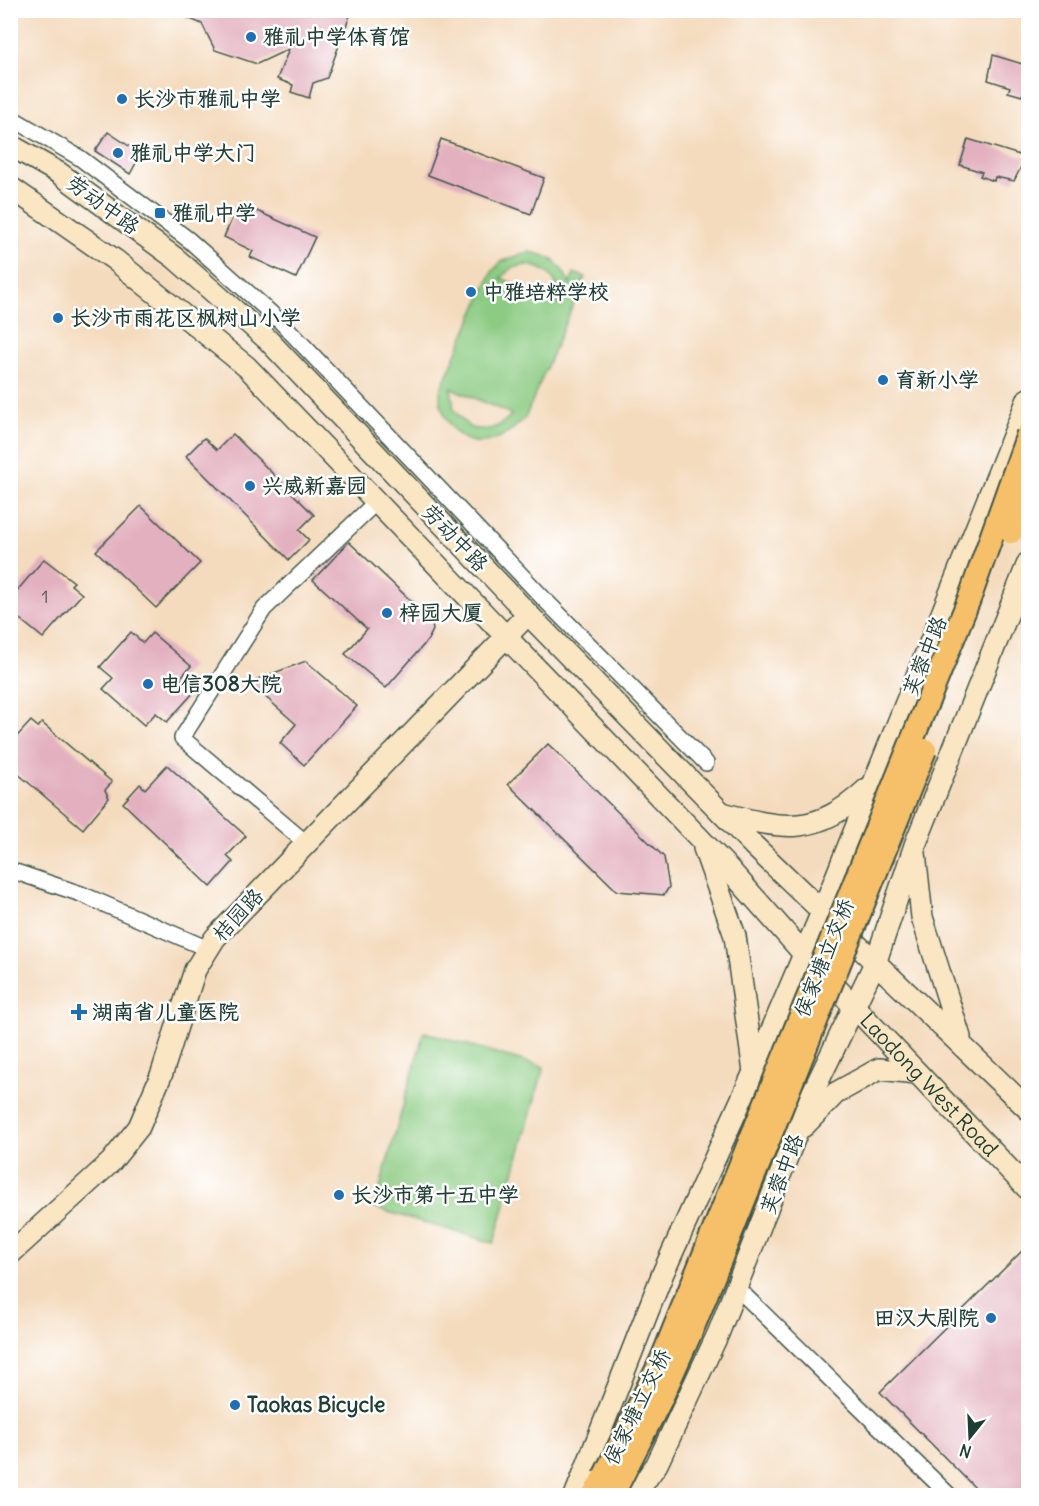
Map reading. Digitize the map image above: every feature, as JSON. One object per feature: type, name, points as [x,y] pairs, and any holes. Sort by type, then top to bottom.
[{"type":"main road","name":"劳动中路","points":[[10,145],[60,173],[175,258],[267,339],[528,614],[721,812],[822,912],[876,961]]},
{"type":"main road","name":"劳动中路","points":[[10,187],[115,260],[247,366],[701,841],[804,954],[856,1007]]},
{"type":"main road","name":"芙蓉中路","points":[[804,954],[1029,399]]},
{"type":"main road","name":"侯家塘立交桥","points":[[612,1490],[666,1350],[970,597],[1029,434]]},
{"type":"main road","name":"侯家塘立交桥","points":[[612,1490],[660,1401],[703,1303],[985,603],[1029,483]]},
{"type":"main road","name":"芙蓉中路","points":[[612,1490],[657,1464],[681,1418],[737,1288],[800,1131],[811,1096],[856,1007],[876,961],[915,845],[1029,563]]},
{"type":"main road","name":"桔园路","points":[[11,1252],[111,1162],[139,1127],[162,1072],[195,970],[215,938],[528,614]]},
{"type":"main road","points":[[721,812],[763,824],[796,827],[830,818],[872,784]]},
{"type":"main road","points":[[701,841],[735,936],[754,1072]]},
{"type":"main road","points":[[915,845],[922,917],[944,991],[963,1043]]},
{"type":"main road","points":[[575,1496],[663,1273],[754,1072],[804,954]]},
{"type":"main road","points":[[876,961],[1029,1109]]},
{"type":"main road","name":"Laodong West Road","points":[[856,1007],[916,1073],[1029,1189]]},
{"type":"main road","points":[[800,1131],[836,1093],[879,1069],[916,1073]]},
{"type":"main road","points":[[646,1496],[657,1464]]},
{"type":"street","points":[[10,117],[80,158],[189,240],[282,324],[536,590],[706,763]]},
{"type":"street","points":[[306,843],[182,738],[264,609],[376,502]]},
{"type":"street","points":[[10,870],[81,894],[208,950]]},
{"type":"street","points":[[737,1288],[950,1496]]},
{"type":"green space","points":[[527,252],[535,253],[548,257],[558,265],[570,284],[574,273],[585,277],[525,418],[502,436],[491,441],[475,442],[458,434],[446,419],[440,400],[440,391],[492,272],[501,262]],"holes":[[[533,266],[551,276],[557,288],[559,304],[501,278],[512,268]],[[451,388],[511,414],[511,415],[492,428],[469,427],[454,410]]]},
{"type":"green space","points":[[424,1032],[544,1067],[494,1243],[374,1208]]},
{"type":"building","points":[[170,10],[352,10],[327,78],[313,83],[309,98],[291,92],[293,85],[277,79],[289,49],[257,64],[215,50],[202,24]]},
{"type":"building","points":[[993,55],[1029,66],[1029,95],[1023,93],[1022,96],[1008,92],[1010,87],[988,80]]},
{"type":"building","name":"雅礼中学大门","points":[[108,132],[141,154],[130,174],[95,151]]},
{"type":"building","points":[[441,139],[544,178],[531,214],[428,175]]},
{"type":"building","points":[[968,139],[1026,157],[1014,181],[995,177],[994,181],[980,176],[982,172],[960,165]]},
{"type":"building","points":[[239,203],[315,237],[296,278],[250,257],[253,251],[224,237]]},
{"type":"building","name":"兴威新嘉园","points":[[233,434],[314,515],[299,530],[309,540],[289,560],[186,456],[204,438],[217,450]]},
{"type":"building","points":[[141,506],[200,563],[156,608],[96,551]]},
{"type":"building","name":"梓园大厦","points":[[349,542],[431,620],[433,630],[428,640],[386,688],[345,654],[367,629],[313,580]]},
{"type":"building","points":[[44,559],[74,582],[71,585],[82,594],[43,638],[10,611],[10,587],[16,592]]},
{"type":"building","name":"电信308大院","points":[[131,632],[143,643],[152,633],[191,666],[180,678],[195,691],[167,722],[156,713],[144,725],[103,689],[113,678],[100,667]]},
{"type":"building","points":[[306,661],[357,706],[304,765],[280,743],[296,724],[252,685],[258,679]]},
{"type":"building","points":[[31,721],[38,727],[42,723],[112,782],[105,790],[109,798],[83,829],[10,767],[10,744]]},
{"type":"building","points":[[548,744],[664,857],[669,887],[664,895],[617,891],[508,784]]},
{"type":"building","points":[[167,765],[246,836],[227,856],[233,862],[211,887],[123,803],[140,784],[145,789]]},
{"type":"building","name":"田汉大剧院","points":[[1029,1244],[1029,1496],[983,1496],[880,1392]]},
{"type":"place","name":"雅礼中学体育馆","points":[[251,37]]},
{"type":"place","name":"长沙市雅礼中学","points":[[122,99]]},
{"type":"place","name":"雅礼中学大门","points":[[118,153]]},
{"type":"place","name":"雅礼中学","points":[[160,213]]},
{"type":"place","name":"中雅培粹学校","points":[[471,292]]},
{"type":"place","name":"长沙市雨花区枫树山小学","points":[[58,318]]},
{"type":"place","name":"育新小学","points":[[883,380]]},
{"type":"place","name":"兴威新嘉园","points":[[250,486]]},
{"type":"place","name":"梓园大厦","points":[[387,613]]},
{"type":"place","name":"电信308大院","points":[[148,684]]},
{"type":"place","name":"湖南省儿童医院","points":[[79,1012]]},
{"type":"place","name":"长沙市第十五中学","points":[[339,1195]]},
{"type":"place","name":"田汉大剧院","points":[[991,1318]]},
{"type":"place","name":"Taokas Bicycle","points":[[235,1405]]}]
